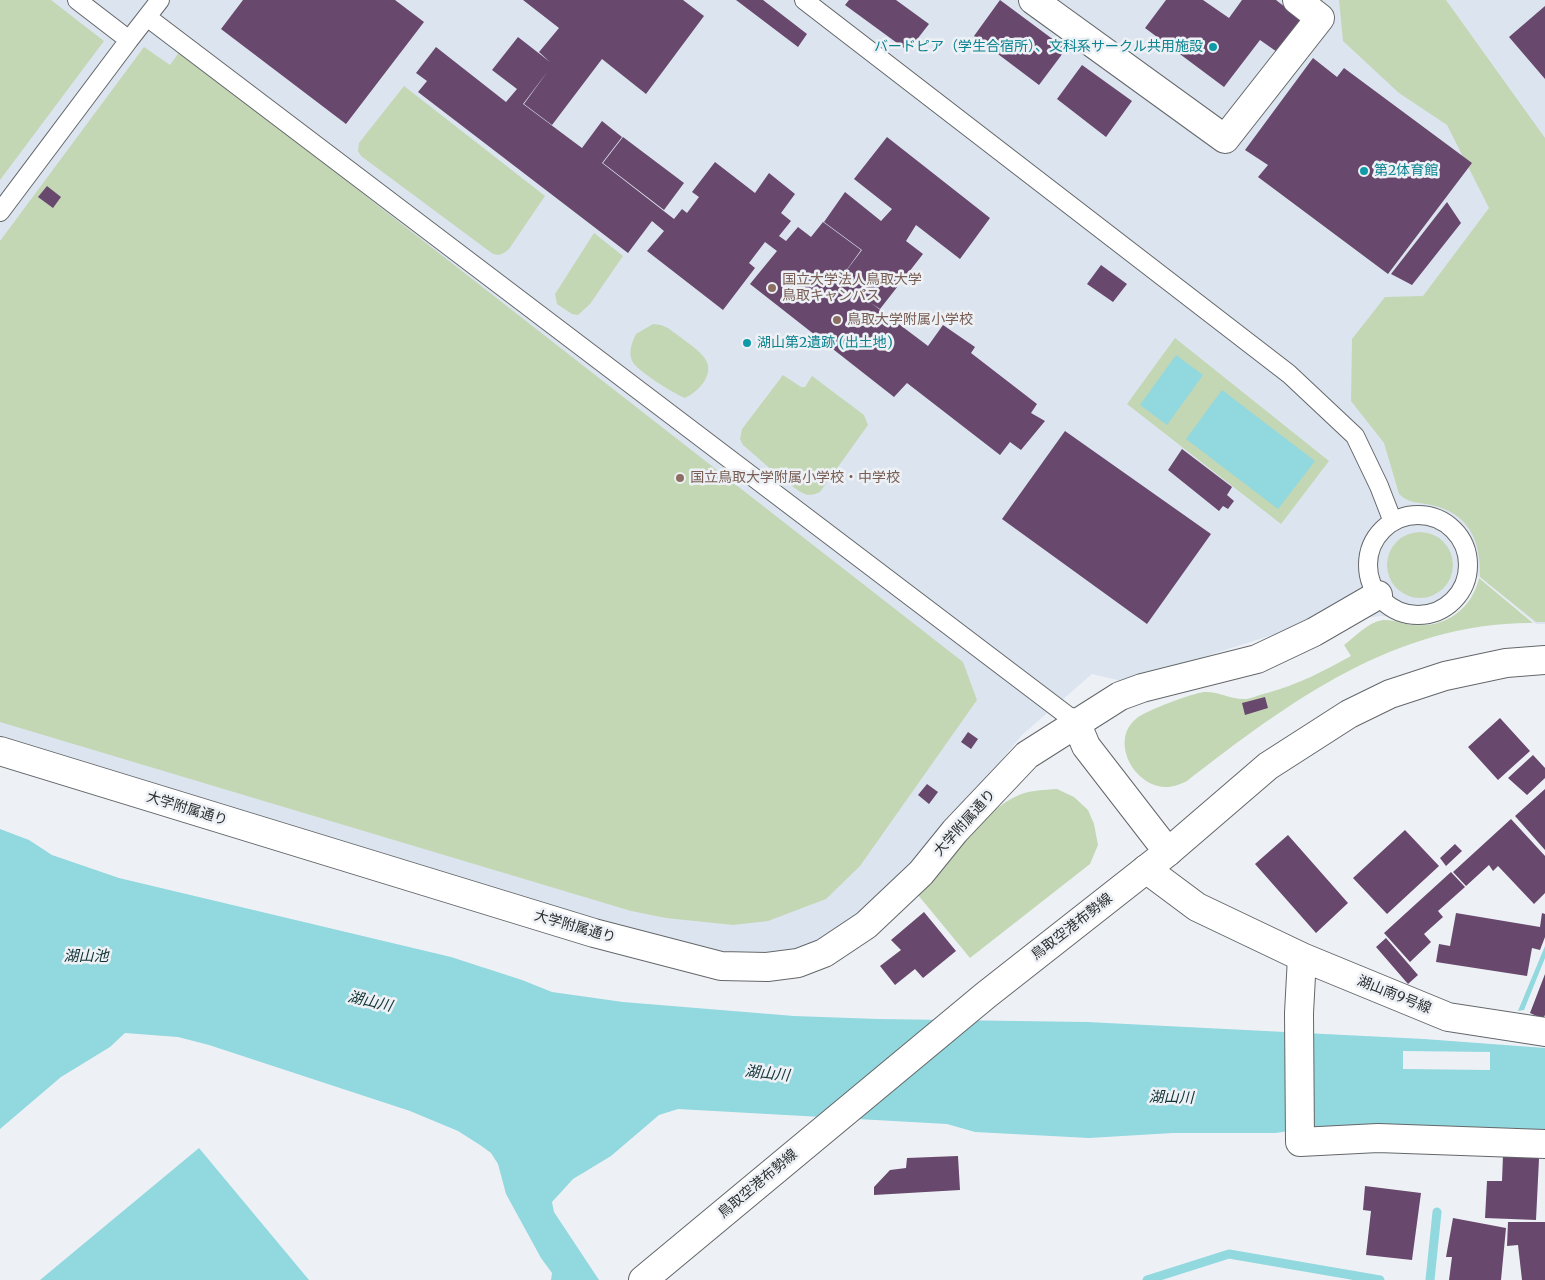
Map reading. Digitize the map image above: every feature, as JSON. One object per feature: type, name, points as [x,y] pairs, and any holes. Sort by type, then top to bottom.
[{"type":"street","points":[[1033,0],[1225,139],[1320,18],[1297,0]]},
{"type":"street","name":"大学附属通り","points":[[0,752],[594,934],[721,966],[745,969],[798,963],[824,953],[852,936],[891,904],[921,873],[955,831],[1027,755],[1076,722],[1120,696],[1142,688],[1256,660],[1314,632],[1378,595]]},
{"type":"street","name":"鳥取空港布勢線","points":[[651,1278],[807,1143],[986,995],[1168,852],[1268,766],[1349,714],[1390,694],[1445,676],[1506,663],[1545,660]]},
{"type":"street","points":[[1076,722],[1086,746],[1168,852]]},
{"type":"street","name":"湖山南9号線","points":[[1146,869],[1197,907],[1302,957],[1448,1017],[1545,1032]]},
{"type":"street","points":[[1302,957],[1298,1014],[1300,1142],[1378,1138],[1545,1144]]},
{"type":"lane","points":[[77,0],[129,40]]},
{"type":"lane","points":[[0,212],[160,0]]},
{"type":"lane","points":[[804,0],[1289,374],[1355,436],[1379,486],[1393,522]]},
{"type":"lane","points":[[147,17],[1076,722]]},
{"type":"lane","points":[[1422,515],[1438,519],[1452,528],[1462,540],[1468,555],[1468,571],[1464,586],[1455,600],[1442,610],[1427,615],[1411,616],[1396,610],[1378,595],[1372,586],[1368,569],[1370,552],[1377,536],[1393,522],[1405,517],[1422,515]]},
{"type":"shaded area","name":"国立大学法人鳥取大学 鳥取キャンパス","points":[[0,0],[1545,0],[1545,624],[1536,624],[1478,576],[1466,602],[1452,613],[1431,622],[1381,616],[1294,628],[1125,682],[1092,674],[1022,735],[888,897],[813,947],[738,960],[694,949],[0,737]]},
{"type":"green space","points":[[0,0],[51,0],[104,41],[0,180]]},
{"type":"green space","points":[[1339,0],[1446,0],[1545,138],[1545,622],[1536,622],[1480,577],[1480,564],[1475,541],[1470,530],[1463,522],[1444,509],[1410,501],[1399,494],[1384,443],[1351,401],[1352,339],[1385,297],[1423,296],[1489,208],[1447,125],[1399,93],[1343,41]]},
{"type":"green space","points":[[144,47],[170,65],[180,51],[963,662],[977,700],[860,866],[826,899],[768,921],[733,925],[666,918],[631,911],[0,722],[0,241]]},
{"type":"green space","points":[[404,86],[545,196],[509,249],[503,253],[493,254],[361,156],[358,151],[359,143]]},
{"type":"green space","points":[[594,233],[623,256],[590,304],[578,315],[572,314],[557,304],[555,294]]},
{"type":"green space","points":[[653,324],[668,328],[694,348],[706,361],[708,374],[705,380],[696,391],[685,398],[640,370],[632,361],[630,350],[636,334]]},
{"type":"green space","points":[[1175,338],[1329,461],[1281,524],[1127,404]]},
{"type":"green space","points":[[783,375],[801,387],[805,387],[812,376],[864,415],[868,425],[820,492],[815,494],[805,494],[792,486],[743,445],[740,439],[742,429]]},
{"type":"green space","points":[[1420,532],[1433,535],[1443,542],[1450,552],[1453,565],[1450,578],[1443,588],[1433,595],[1420,598],[1407,595],[1397,588],[1390,578],[1387,565],[1390,552],[1397,542],[1407,535]]},
{"type":"green space","points":[[1479,578],[1533,623],[1483,626],[1436,636],[1391,651],[1348,672],[1306,696],[1265,722],[1187,781],[1180,784],[1169,787],[1158,786],[1148,782],[1132,767],[1127,757],[1125,736],[1129,726],[1137,718],[1149,711],[1198,693],[1209,692],[1246,699],[1300,682],[1351,656],[1344,645],[1372,623],[1387,620],[1410,625],[1425,625],[1446,620],[1464,607],[1470,599]]},
{"type":"green space","points":[[1057,789],[1074,797],[1088,810],[1094,824],[1098,845],[1090,864],[970,958],[918,895],[978,825],[1005,802],[1024,793]]},
{"type":"water","points":[[1176,355],[1203,375],[1167,425],[1140,405]]},
{"type":"water","points":[[1222,390],[1315,461],[1278,509],[1186,439]]},
{"type":"water","points":[[0,829],[29,840],[52,855],[119,878],[451,957],[522,980],[552,992],[623,1002],[794,1016],[1087,1022],[1424,1039],[1545,1048],[1545,1132],[1319,1126],[1276,1133],[1173,1133],[1089,1138],[975,1132],[947,1124],[678,1109],[659,1115],[611,1156],[573,1179],[552,1202],[554,1212],[599,1280],[551,1280],[552,1273],[541,1258],[506,1194],[498,1164],[491,1153],[458,1131],[410,1111],[209,1045],[178,1037],[125,1033],[110,1047],[61,1077],[0,1129]],"holes":[[[1403,1051],[1490,1052],[1490,1070],[1403,1069]]]},
{"type":"water","points":[[1545,946],[1545,958],[1524,1010],[1518,1011]]},
{"type":"water","points":[[199,1148],[309,1280],[40,1280]]},
{"type":"building","points":[[243,0],[395,0],[424,22],[346,124],[221,29]]},
{"type":"building","points":[[523,0],[683,0],[704,16],[646,94],[602,59],[552,125],[524,104],[548,71],[523,104],[582,148],[602,121],[622,137],[602,163],[674,219],[682,209],[687,213],[699,197],[692,192],[715,162],[755,193],[769,173],[795,194],[781,213],[791,221],[779,236],[786,241],[798,227],[811,237],[823,222],[861,250],[840,279],[862,250],[824,222],[845,192],[881,221],[892,209],[854,179],[887,137],[990,218],[960,259],[916,225],[906,241],[923,254],[880,309],[871,303],[928,346],[943,325],[975,347],[971,353],[1037,404],[1031,413],[1045,421],[1021,450],[1010,442],[1000,455],[907,383],[894,397],[750,284],[777,251],[765,242],[749,263],[755,268],[723,310],[647,251],[664,231],[652,221],[628,253],[418,92],[427,81],[416,73],[436,47],[506,102],[517,89],[492,70],[518,37],[550,62],[539,52],[559,28]]},
{"type":"building","points":[[736,0],[763,0],[807,34],[798,47]]},
{"type":"building","points":[[849,0],[896,0],[929,24],[908,51],[845,5]]},
{"type":"building","points":[[1000,0],[1066,49],[1039,85],[974,36]]},
{"type":"building","name":"バードピア（学生合宿所）、文科系サークル共用施設","points":[[1166,0],[1203,0],[1229,18],[1242,0],[1276,0],[1304,22],[1280,54],[1260,40],[1224,87],[1145,28]]},
{"type":"building","points":[[1545,6],[1545,79],[1509,37]]},
{"type":"building","name":"第2体育館","points":[[1313,58],[1337,77],[1344,68],[1472,163],[1388,274],[1258,177],[1268,165],[1245,150]]},
{"type":"building","points":[[1082,65],[1132,101],[1106,137],[1057,99]]},
{"type":"building","points":[[623,137],[684,183],[664,210],[603,163]]},
{"type":"building","points":[[47,186],[61,197],[53,208],[38,197]]},
{"type":"building","points":[[1447,202],[1461,223],[1412,285],[1391,274]]},
{"type":"building","points":[[1101,265],[1127,284],[1113,302],[1087,284]]},
{"type":"building","points":[[1065,431],[1211,534],[1147,624],[1002,519]]},
{"type":"building","points":[[1182,449],[1232,487],[1227,495],[1234,501],[1228,509],[1223,506],[1219,511],[1168,470]]},
{"type":"building","points":[[1265,697],[1268,708],[1245,715],[1242,703]]},
{"type":"building","points":[[1500,718],[1530,751],[1498,780],[1468,747]]},
{"type":"building","points":[[968,732],[978,739],[971,749],[961,742]]},
{"type":"building","points":[[1533,755],[1545,768],[1545,778],[1527,795],[1508,778]]},
{"type":"building","points":[[927,784],[938,792],[929,804],[918,795]]},
{"type":"building","points":[[1545,789],[1545,850],[1515,816]]},
{"type":"building","points":[[1511,819],[1545,856],[1545,893],[1534,904],[1498,866],[1493,871],[1489,865],[1466,886],[1453,872]]},
{"type":"building","points":[[1405,830],[1439,866],[1387,914],[1353,878]]},
{"type":"building","points":[[1288,835],[1348,903],[1316,933],[1255,864]]},
{"type":"building","points":[[1455,844],[1462,851],[1446,866],[1440,858]]},
{"type":"building","points":[[1451,872],[1465,887],[1438,911],[1443,917],[1424,934],[1431,942],[1410,962],[1384,933]]},
{"type":"building","points":[[924,912],[956,951],[923,978],[915,969],[895,985],[880,966],[901,950],[891,940]]},
{"type":"building","points":[[1456,913],[1540,927],[1542,913],[1545,914],[1545,937],[1540,950],[1532,948],[1527,976],[1436,962],[1439,944],[1450,946]]},
{"type":"building","points":[[1386,938],[1418,975],[1408,984],[1376,947]]},
{"type":"building","points":[[1545,974],[1545,1015],[1543,1019],[1530,1013]]},
{"type":"building","points":[[1503,1155],[1536,1156],[1539,1159],[1536,1220],[1485,1218],[1487,1181],[1502,1181]]},
{"type":"building","points":[[958,1156],[960,1190],[874,1195],[874,1187],[890,1170],[906,1168],[907,1158]]},
{"type":"building","points":[[1365,1186],[1421,1193],[1412,1260],[1366,1255],[1371,1211],[1363,1210]]},
{"type":"building","points":[[1453,1218],[1506,1228],[1501,1280],[1449,1280],[1452,1257],[1446,1257]]},
{"type":"building","points":[[1508,1222],[1545,1222],[1545,1280],[1522,1280],[1518,1245],[1507,1246]]},
{"type":"waterway","points":[[1430,1280],[1437,1212]]},
{"type":"waterway","points":[[1147,1280],[1229,1254],[1380,1280]]},
{"type":"place","name":"バードピア（学生合宿所）、文科系サークル共用施設","points":[[1213,47]]},
{"type":"place","name":"第2体育館","points":[[1364,171]]},
{"type":"place","name":"国立大学法人鳥取大学 鳥取キャンパス","points":[[772,288]]},
{"type":"place","name":"鳥取大学附属小学校","points":[[837,320]]},
{"type":"place","name":"湖山第2遺跡 (出土地)","points":[[747,343]]},
{"type":"place","name":"国立鳥取大学附属小学校・中学校","points":[[680,478]]},
{"type":"water label","name":"湖山池","points":[[86,957]]},
{"type":"water label","name":"湖山川","points":[[370,1002]]},
{"type":"water label","name":"湖山川","points":[[767,1074]]},
{"type":"water label","name":"湖山川","points":[[1171,1098]]}]
